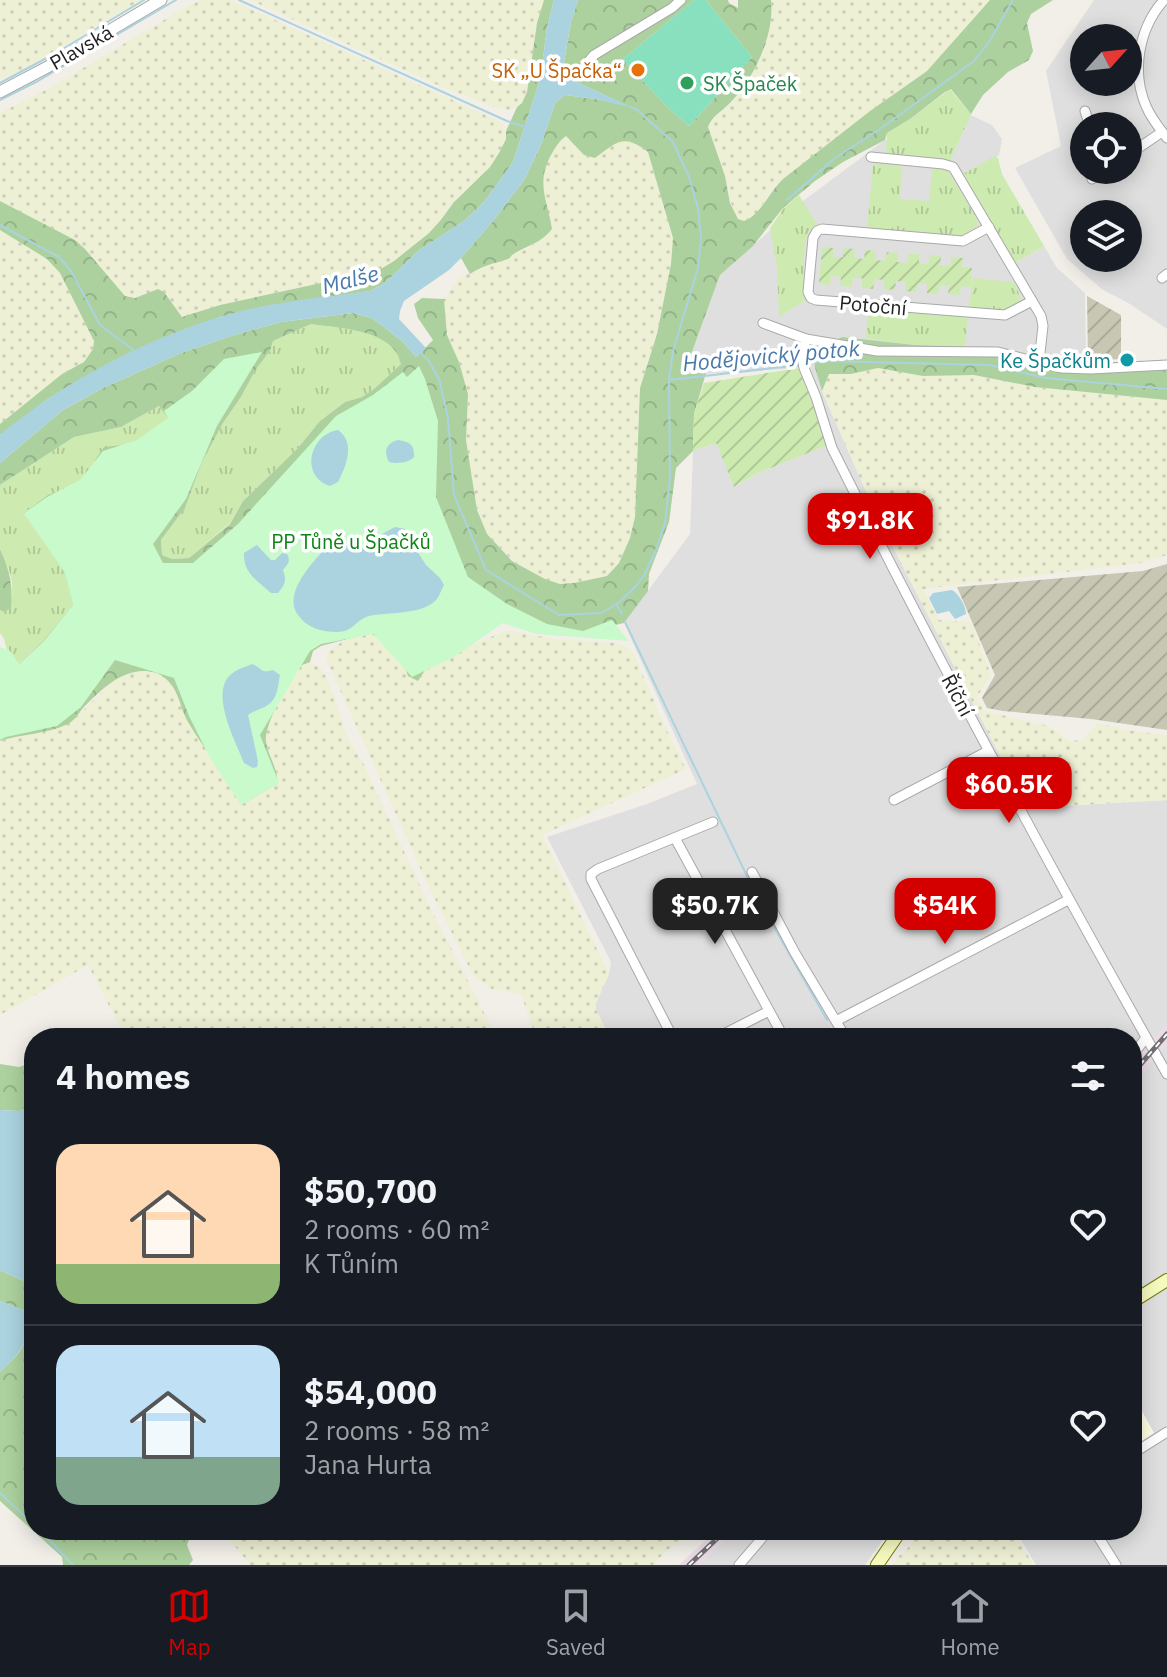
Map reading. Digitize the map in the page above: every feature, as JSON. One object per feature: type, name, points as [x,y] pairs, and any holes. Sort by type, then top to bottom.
[{"type":"main road","points":[[1142,1296],[1167,1280]]},
{"type":"main road","points":[[877,1565],[894,1540]]},
{"type":"street","name":"Plavská","points":[[0,92],[161,0]]},
{"type":"street","points":[[579,73],[594,55],[681,0]]},
{"type":"street","points":[[1142,147],[1165,135],[1152,118],[1142,95],[1139,50],[1152,13],[1164,0]]},
{"type":"street","points":[[871,157],[953,167],[1043,321],[1039,362]]},
{"type":"street","name":"Potoční","points":[[989,227],[963,241],[822,229],[813,238],[808,292],[816,300],[1005,315],[1032,301]]},
{"type":"street","points":[[763,323],[806,339],[877,351],[998,352],[1061,368],[1167,365]]},
{"type":"street","name":"Říční","points":[[806,339],[803,362],[832,448],[988,751],[1139,1028]]},
{"type":"street","points":[[894,800],[988,751]]},
{"type":"street","points":[[668,1028],[591,874],[713,822]]},
{"type":"street","points":[[675,838],[778,1028]]},
{"type":"street","points":[[752,872],[840,1028]]},
{"type":"street","points":[[836,1021],[1068,900]]},
{"type":"street","points":[[736,1028],[769,1011]]},
{"type":"street","name":"Říční","points":[[1142,1033],[1167,1074]]},
{"type":"street","points":[[1142,1043],[1145,1039]]},
{"type":"street","points":[[1142,1448],[1167,1432]]},
{"type":"street","points":[[739,1565],[760,1540]]},
{"type":"street","points":[[1100,1540],[1116,1565]]},
{"type":"shaded area","points":[[0,0],[141,0],[30,66],[0,79]]},
{"type":"shaded area","points":[[201,0],[231,0],[497,120],[504,125],[507,135],[500,153],[490,167],[459,196],[435,227],[394,261],[371,275],[220,305],[185,317],[164,293],[129,298],[75,240],[0,201],[0,113],[48,89]]},
{"type":"shaded area","points":[[250,0],[544,0],[537,23],[527,92],[522,103],[507,110],[442,87]]},
{"type":"shaded area","points":[[771,0],[990,0],[927,71],[783,179],[755,216],[744,221],[738,219],[733,211],[708,127],[731,103],[760,60],[772,12]]},
{"type":"shaded area","points":[[1094,0],[1167,0],[1167,329],[1103,290],[1082,272],[1142,272],[1142,200],[1070,200],[1070,262],[1067,259],[1015,168],[1061,146],[1046,71],[1070,36],[1070,96],[1142,96],[1142,24],[1078,24]]},
{"type":"shaded area","points":[[968,114],[992,125],[1002,139],[999,155],[967,176],[1015,263],[1044,246],[1057,268],[1085,293],[1086,360],[1047,360],[965,347],[935,346],[815,368],[875,512],[1027,808],[1167,800],[1167,1024],[1142,1053],[1142,1028],[605,1028],[596,1003],[611,962],[547,837],[697,784],[624,623],[690,534],[693,451],[716,443],[735,487],[758,473],[827,445],[799,368],[684,375],[720,275],[803,201],[885,140],[950,154]]},
{"type":"shaded area","points":[[567,136],[626,141],[638,144],[648,152],[673,238],[657,334],[640,388],[635,517],[630,538],[619,563],[607,576],[560,584],[513,561],[487,534],[477,510],[466,440],[468,394],[447,335],[444,299],[458,278],[525,250],[552,229],[544,198],[543,170],[558,142]]},
{"type":"shaded area","points":[[0,230],[47,259],[60,273],[94,341],[93,349],[84,362],[62,374],[0,424]]},
{"type":"shaded area","points":[[1087,296],[1121,315],[1121,359],[1088,361]]},
{"type":"shaded area","points":[[878,368],[923,376],[974,375],[1035,387],[1167,400],[1167,555],[1141,563],[923,589],[939,620],[971,622],[991,675],[977,697],[984,711],[1049,726],[1070,741],[1084,740],[1097,723],[1167,735],[1167,800],[1027,808],[875,512],[822,391],[829,373],[851,374]]},
{"type":"shaded area","points":[[1167,564],[1167,730],[987,708],[982,698],[995,675],[957,587],[1143,571]]},
{"type":"shaded area","points":[[508,630],[553,639],[618,643],[630,649],[635,657],[686,769],[542,835],[609,974],[596,1003],[605,1028],[533,1028],[521,994],[492,989],[474,977],[426,881],[327,661],[327,652],[346,639],[370,633],[431,661]]},
{"type":"shaded area","points":[[310,662],[325,675],[345,732],[492,1028],[120,1028],[88,965],[0,1015],[0,741],[62,726],[76,717],[119,676],[135,671],[152,671],[163,675],[173,687],[188,721],[246,802],[271,788],[271,758],[265,741],[267,726],[298,668]]},
{"type":"shaded area","points":[[1167,1024],[1167,1044],[1142,1073],[1142,1053]]},
{"type":"shaded area","points":[[1167,1044],[1167,1565],[1036,1565],[1021,1540],[1142,1540],[1142,1073]]},
{"type":"shaded area","points":[[1142,1411],[1154,1433],[1142,1441]]},
{"type":"shaded area","points":[[230,1540],[681,1540],[653,1565],[250,1565]]},
{"type":"shaded area","points":[[706,1540],[724,1540],[698,1565],[679,1565]]},
{"type":"shaded area","points":[[724,1540],[883,1540],[865,1565],[698,1565]]},
{"type":"shaded area","points":[[913,1540],[1019,1540],[1033,1565],[893,1565]]},
{"type":"green space","points":[[544,0],[554,0],[540,80],[513,162],[484,202],[464,221],[418,251],[385,283],[370,291],[220,317],[144,346],[49,398],[0,435],[0,424],[62,374],[84,362],[93,349],[94,341],[60,273],[47,259],[0,230],[0,201],[75,240],[125,296],[135,298],[158,289],[164,292],[182,317],[220,305],[371,275],[429,233],[454,202],[490,167],[499,153],[517,107],[527,92],[537,23]]},
{"type":"green space","points":[[578,0],[694,0],[623,59],[689,126],[752,57],[706,0],[728,0],[738,8],[738,0],[771,0],[770,28],[761,56],[747,82],[708,127],[725,176],[730,203],[738,219],[744,221],[760,209],[783,179],[927,71],[990,0],[1053,0],[1031,14],[1027,23],[1033,51],[1029,60],[1008,72],[983,95],[971,114],[951,89],[945,92],[887,133],[885,140],[815,181],[783,208],[753,246],[720,275],[684,374],[706,373],[694,414],[693,451],[676,468],[669,522],[649,574],[648,591],[624,623],[581,633],[510,618],[431,661],[418,681],[408,676],[394,651],[370,633],[321,646],[313,651],[310,662],[295,673],[268,726],[266,742],[277,784],[246,802],[195,733],[170,683],[153,672],[135,672],[118,678],[63,726],[0,741],[0,667],[13,669],[44,640],[73,605],[65,573],[24,513],[48,495],[106,476],[95,460],[104,447],[123,445],[127,462],[168,418],[159,406],[121,427],[74,437],[0,485],[0,463],[63,410],[103,388],[181,353],[231,336],[281,322],[353,313],[372,318],[402,341],[416,357],[433,340],[418,318],[414,304],[422,298],[444,299],[447,335],[468,394],[466,440],[477,510],[487,534],[512,561],[560,584],[607,576],[619,563],[635,517],[640,388],[657,334],[673,238],[648,152],[626,141],[595,158],[584,155],[566,136],[550,157],[544,176],[544,193],[552,229],[548,234],[509,258],[470,274],[461,258],[524,180],[541,145],[555,103],[565,95],[628,106],[570,79],[564,62]],"holes":[[[311,324],[357,331],[379,338],[396,352],[401,364],[374,389],[345,402],[320,421],[297,449],[243,501],[230,524],[189,558],[172,559],[162,555],[161,540],[185,508],[202,462],[256,369],[270,351],[273,341]]]},
{"type":"green space","name":"SK Špaček","points":[[694,0],[706,0],[752,57],[689,126],[623,59]]},
{"type":"green space","points":[[950,89],[971,114],[950,161],[887,153],[887,133]]},
{"type":"green space","points":[[995,156],[1002,174],[1044,246],[1015,263],[963,174]]},
{"type":"green space","points":[[873,163],[902,166],[900,199],[929,201],[932,168],[948,171],[977,219],[977,227],[961,236],[867,229]]},
{"type":"green space","points":[[799,195],[818,226],[809,232],[806,239],[806,300],[779,317],[777,267],[770,228],[783,209]]},
{"type":"green space","points":[[822,247],[833,248],[833,257],[843,257],[843,248],[855,249],[854,258],[864,259],[865,250],[876,251],[876,260],[885,261],[887,252],[898,253],[897,262],[907,263],[908,254],[919,254],[919,263],[928,264],[930,255],[941,256],[940,265],[950,266],[951,257],[963,258],[962,267],[972,268],[971,287],[961,286],[960,295],[948,294],[949,285],[939,285],[938,294],[927,293],[927,284],[918,283],[916,292],[905,291],[906,282],[896,281],[895,290],[884,289],[884,280],[875,279],[873,289],[862,288],[862,278],[853,278],[852,287],[840,286],[841,277],[831,276],[830,285],[819,284]]},
{"type":"green space","points":[[973,278],[1014,282],[1021,299],[1004,309],[969,308]]},
{"type":"green space","points":[[868,309],[968,317],[965,347],[914,345],[866,338]]},
{"type":"green space","points":[[311,324],[380,338],[397,352],[401,364],[374,389],[345,402],[320,421],[297,449],[243,501],[230,523],[189,558],[172,559],[162,555],[161,540],[185,508],[202,462],[256,369],[270,351],[273,341]]},
{"type":"green space","points":[[842,337],[965,347],[1065,362],[1167,366],[1167,400],[1035,387],[974,375],[923,376],[878,368],[851,374],[829,374],[822,391],[814,353]]},
{"type":"green space","name":"PP Tůně u Špačků","points":[[262,352],[217,426],[186,499],[153,544],[163,563],[193,563],[238,524],[336,416],[373,395],[403,372],[407,377],[419,366],[438,421],[436,497],[468,577],[507,604],[547,624],[583,631],[612,620],[629,641],[536,634],[503,623],[454,657],[412,677],[373,634],[321,644],[310,651],[260,735],[279,783],[241,805],[210,758],[174,678],[115,660],[81,707],[57,726],[0,740],[0,647],[9,650],[19,664],[44,641],[73,605],[65,573],[24,513],[80,480],[103,451],[137,440],[168,418],[164,411],[192,391],[224,359]]},
{"type":"green space","points":[[799,368],[815,403],[828,445],[758,473],[734,487],[716,443],[693,451],[694,414],[704,383]]},
{"type":"green space","points":[[159,406],[168,418],[101,472],[24,514],[65,573],[73,605],[44,640],[12,669],[0,633],[0,610],[4,612],[12,597],[12,582],[0,549],[0,485],[74,437],[121,427]]},
{"type":"green space","points":[[0,549],[12,592],[11,608],[4,612],[0,610]]},
{"type":"green space","points":[[0,1064],[24,1065],[24,1109],[0,1110]]},
{"type":"green space","points":[[0,1270],[24,1281],[24,1310],[0,1301]]},
{"type":"green space","points":[[24,1342],[24,1523],[0,1501],[0,1372]]},
{"type":"green space","points":[[43,1540],[189,1540],[187,1545],[193,1560],[189,1565],[63,1565],[62,1557]]},
{"type":"water","points":[[554,0],[578,0],[564,62],[570,79],[633,108],[565,95],[555,103],[541,145],[524,180],[493,221],[449,270],[404,301],[399,319],[426,348],[416,357],[402,341],[372,318],[353,313],[281,322],[181,353],[103,388],[63,410],[0,463],[0,435],[5,430],[49,398],[110,362],[175,332],[237,312],[370,291],[385,283],[418,251],[464,221],[484,202],[513,162],[540,80]]},
{"type":"water","points":[[338,430],[347,441],[348,455],[338,482],[330,486],[314,474],[312,456],[321,439]]},
{"type":"water","points":[[398,440],[410,444],[414,457],[409,461],[389,462],[387,448]]},
{"type":"water","points":[[395,527],[406,529],[426,565],[444,585],[436,600],[413,611],[369,616],[343,631],[320,630],[298,615],[294,595],[298,585],[336,538],[344,537],[350,546],[368,547],[379,542],[382,534]]},
{"type":"water","points":[[257,545],[271,560],[282,553],[288,556],[283,570],[285,582],[278,593],[271,593],[246,566],[244,553]]},
{"type":"water","points":[[952,590],[960,597],[966,611],[966,614],[955,619],[949,611],[937,614],[929,598],[933,593]]},
{"type":"water","points":[[252,664],[263,671],[273,670],[280,675],[273,700],[266,707],[248,715],[258,761],[257,767],[253,768],[244,763],[223,702],[226,680],[236,671]]},
{"type":"water","points":[[24,1109],[24,1281],[0,1270],[0,1110]]},
{"type":"water","points":[[0,1301],[24,1310],[24,1343],[0,1372]]},
{"type":"waterway","points":[[0,83],[144,0]]},
{"type":"waterway","points":[[0,100],[176,0]]},
{"type":"waterway","points":[[239,0],[526,127]]},
{"type":"waterway","points":[[787,200],[835,158],[974,61],[989,42],[1013,0]]},
{"type":"waterway","name":"Hodějovický potok","points":[[631,107],[673,142],[689,177],[698,208],[701,238],[698,268],[673,351],[669,380],[800,365]]},
{"type":"waterway","points":[[0,225],[59,257],[71,271],[100,325],[135,351]]},
{"type":"waterway","points":[[419,351],[439,379],[448,418],[454,495],[486,570],[559,615],[601,613],[617,604],[645,574],[665,523],[670,479],[669,381]]},
{"type":"waterway","name":"Hodějovický potok","points":[[806,364],[827,361],[989,365],[1046,378],[1167,389]]},
{"type":"waterway","points":[[617,605],[622,614]]},
{"type":"waterway","points":[[625,622],[758,899],[827,1020]]},
{"type":"waterway","points":[[0,1493],[24,1516]]},
{"type":"waterway","points":[[49,1540],[73,1565]]},
{"type":"railway","points":[[1142,1063],[1167,1034]]},
{"type":"railway","points":[[689,1565],[715,1540]]},
{"type":"place","name":"SK „U Špačka“","points":[[638,70]]},
{"type":"place","name":"SK Špaček","points":[[687,83]]},
{"type":"place","name":"Ke Špačkům","points":[[1127,360]]},
{"type":"water label","name":"Malše","points":[[350,279]]}]
